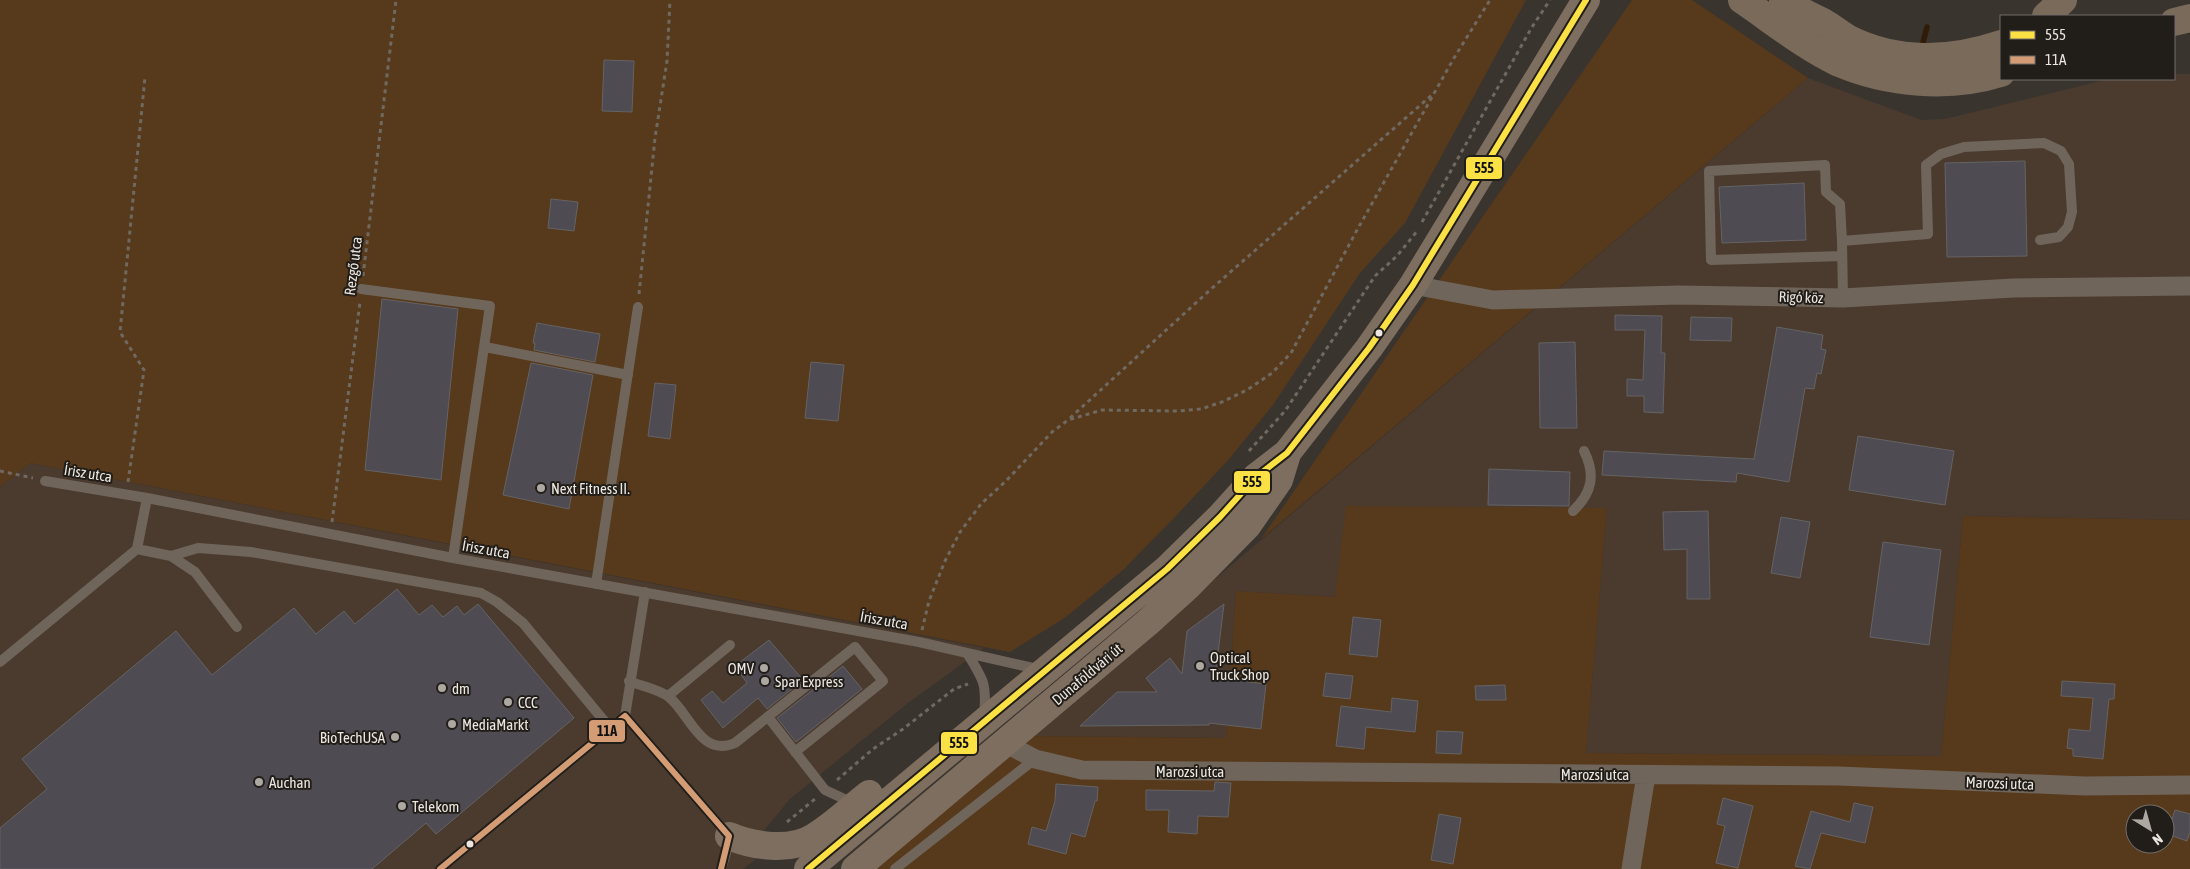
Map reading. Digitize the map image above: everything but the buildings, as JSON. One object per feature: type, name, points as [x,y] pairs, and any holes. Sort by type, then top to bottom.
[{"type":"highway","points":[[1742,0],[1838,62],[1870,74],[1909,81],[1949,82],[1987,78],[2000,73]]},
{"type":"highway","points":[[1783,0],[1848,38],[1874,50],[1905,56],[1942,57],[1974,53],[2000,44]]},
{"type":"highway","points":[[1802,0],[1824,23]]},
{"type":"highway","points":[[2047,15],[2063,0]]},
{"type":"highway","points":[[2175,22],[2190,18]]},
{"type":"main road","name":"Dunaföldvári út","points":[[808,869],[1168,569],[1220,517],[1256,477],[1287,453],[1352,372],[1413,284],[1586,0]]},
{"type":"main road","name":"Dunaföldvári út","points":[[855,869],[1147,623],[1213,561],[1247,526],[1279,480],[1287,453]]},
{"type":"main road","points":[[729,836],[749,844],[776,845],[799,842],[814,836],[928,748],[978,726]]},
{"type":"main road","points":[[913,780],[934,779],[987,745],[1005,743]]},
{"type":"street","name":"Rigó köz","points":[[1413,284],[1493,300],[1679,295],[1843,298],[2013,288],[2190,286]]},
{"type":"street","name":"Marozsi utca","points":[[1005,743],[1035,759],[1082,770],[1839,776],[2085,786],[2190,785]]},
{"type":"street","points":[[1630,869],[1646,774]]},
{"type":"lane","points":[[1842,241],[1928,234],[1926,165],[1941,154],[1964,147],[2044,143],[2061,152],[2069,164],[2072,212],[2068,227],[2059,238],[2040,240]]},
{"type":"lane","points":[[1842,256],[1711,260],[1709,171],[1825,165],[1826,192],[1840,204],[1842,241],[1843,298]]},
{"type":"lane","points":[[361,290],[490,306],[453,558]]},
{"type":"lane","points":[[596,584],[638,307]]},
{"type":"lane","points":[[484,347],[628,375]]},
{"type":"lane","points":[[1573,511],[1584,501],[1592,478],[1590,464],[1584,451]]},
{"type":"lane","name":"Írisz utca","points":[[46,481],[126,494],[453,558],[919,642],[1045,670]]},
{"type":"lane","points":[[0,662],[137,548],[147,498]]},
{"type":"lane","points":[[137,548],[171,556],[195,572],[237,627]]},
{"type":"lane","points":[[171,556],[198,548],[251,552],[473,590],[497,602],[523,623],[610,728]]},
{"type":"lane","points":[[440,869],[624,716],[645,592]]},
{"type":"lane","points":[[668,696],[730,645]]},
{"type":"lane","points":[[629,681],[668,696],[706,742],[715,746],[725,747],[735,743],[855,647],[882,681],[795,752]]},
{"type":"lane","points":[[967,653],[984,678],[986,695],[978,726]]},
{"type":"lane","points":[[624,716],[729,836],[721,869]]},
{"type":"lane","points":[[768,717],[825,790],[856,804]]},
{"type":"lane","points":[[895,869],[1035,759]]},
{"type":"path","name":"Rezgő utca","points":[[330,535],[396,0]]},
{"type":"path","points":[[638,307],[655,138],[668,61],[670,0]]},
{"type":"path","points":[[1068,420],[1102,410],[1178,412],[1201,409],[1238,394],[1272,373],[1291,353],[1357,230],[1435,92],[1490,0]]},
{"type":"path","points":[[1246,454],[1284,411],[1375,276],[1397,256],[1417,230],[1532,27],[1550,0]]},
{"type":"path","points":[[126,494],[144,370],[120,332],[145,77]]},
{"type":"path","points":[[919,642],[929,601],[945,561],[960,532],[981,504],[1006,481],[1052,432],[1068,420],[1210,290],[1435,92]]},
{"type":"path","name":"Írisz utca","points":[[0,471],[46,481]]},
{"type":"path","points":[[776,845],[786,824],[873,749],[904,729],[954,689],[984,678]]},
{"type":"shaded area","points":[[0,0],[1526,0],[1405,223],[1360,273],[1273,405],[1229,459],[1123,570],[1066,617],[1010,652],[30,463],[0,487]]},
{"type":"shaded area","points":[[1632,0],[1692,0],[1808,78],[1261,539]]},
{"type":"shaded area","points":[[2175,74],[2190,74],[2190,520],[1963,516],[1941,756],[1586,753],[1607,508],[1335,597],[1236,591],[1226,738],[1029,736],[1808,78],[1921,120],[1945,119],[2105,80],[2175,80]]},
{"type":"shaded area","points":[[30,463],[984,648],[908,703],[790,799],[762,833],[757,858],[743,869],[0,869],[0,487]]},
{"type":"shaded area","points":[[1346,506],[1607,508],[1586,753],[1941,756],[1963,516],[2190,520],[2190,869],[869,869],[1029,736],[1226,738],[1236,591],[1335,597]]},
{"type":"waterway","points":[[1921,50],[1927,27]]},
{"type":"transit line","name":"555","points":[[808,869],[1167,569],[1220,517],[1256,477],[1287,453],[1369,348],[1413,285],[1586,0]]},
{"type":"transit line","name":"11A","points":[[440,869],[625,716],[729,836],[721,869]]},
{"type":"place","name":"Next Fitness II.","points":[[541,488]]},
{"type":"place","name":"Optical Truck Shop","points":[[1200,666]]},
{"type":"place","name":"OMV","points":[[764,668]]},
{"type":"place","name":"Spar Express","points":[[765,681]]},
{"type":"place","name":"dm","points":[[442,688]]},
{"type":"place","name":"CCC","points":[[508,702]]},
{"type":"place","name":"MediaMarkt","points":[[452,724]]},
{"type":"place","name":"BioTechUSA","points":[[395,737]]},
{"type":"place","name":"Auchan","points":[[259,782]]},
{"type":"place","name":"Telekom","points":[[402,806]]}]
